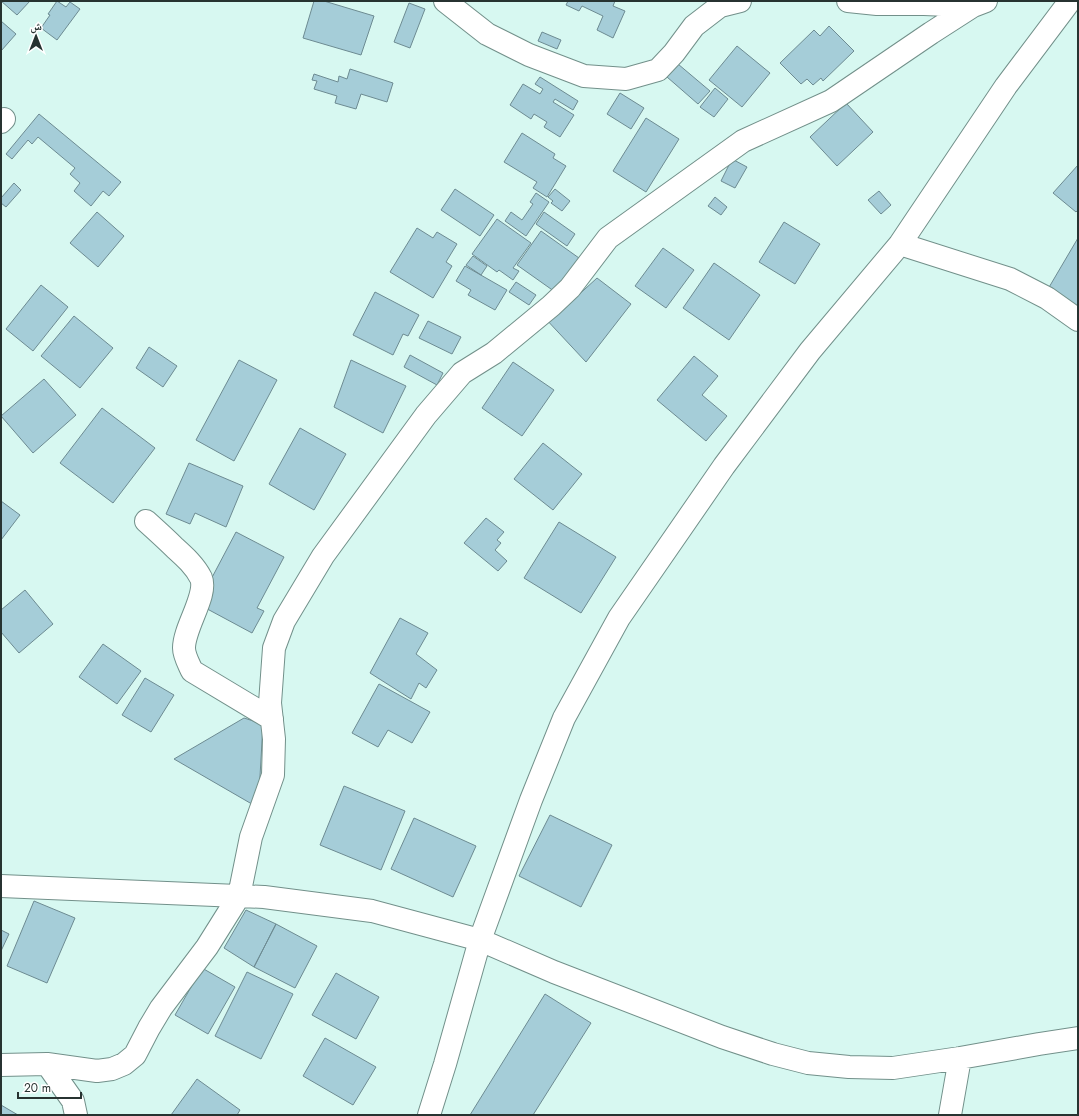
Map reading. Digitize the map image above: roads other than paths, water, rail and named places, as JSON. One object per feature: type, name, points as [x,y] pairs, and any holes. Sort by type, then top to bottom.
[{"type":"street","points":[[445,1],[487,34],[529,55],[584,76],[626,78],[658,70],[694,26],[720,6],[740,1]]},
{"type":"street","points":[[848,1],[877,4],[924,2],[980,4]]},
{"type":"street","points":[[429,1115],[480,940],[531,800],[564,718],[618,618],[724,466],[810,352],[900,244],[1006,86],[1070,1]]},
{"type":"street","points":[[1,1065],[47,1064],[97,1071],[112,1069],[124,1064],[135,1055],[161,1008],[207,947],[239,896],[251,837],[273,775],[274,739],[270,703],[274,648],[284,621],[323,556],[426,415],[462,373],[494,352],[556,301],[570,288],[608,238],[743,141],[831,101],[931,33],[980,4]]},
{"type":"street","points":[[900,244],[1010,279],[1047,298],[1078,320]]},
{"type":"street","points":[[146,521],[192,564],[201,579],[202,589],[185,638],[184,649],[186,659],[192,671],[272,719]]},
{"type":"street","points":[[1,886],[264,897],[372,912],[480,940],[554,972],[722,1037],[772,1054],[808,1063],[849,1067],[893,1068],[1078,1038]]},
{"type":"street","points":[[950,1115],[960,1058]]},
{"type":"street","points":[[47,1064],[73,1101],[76,1115]]}]
